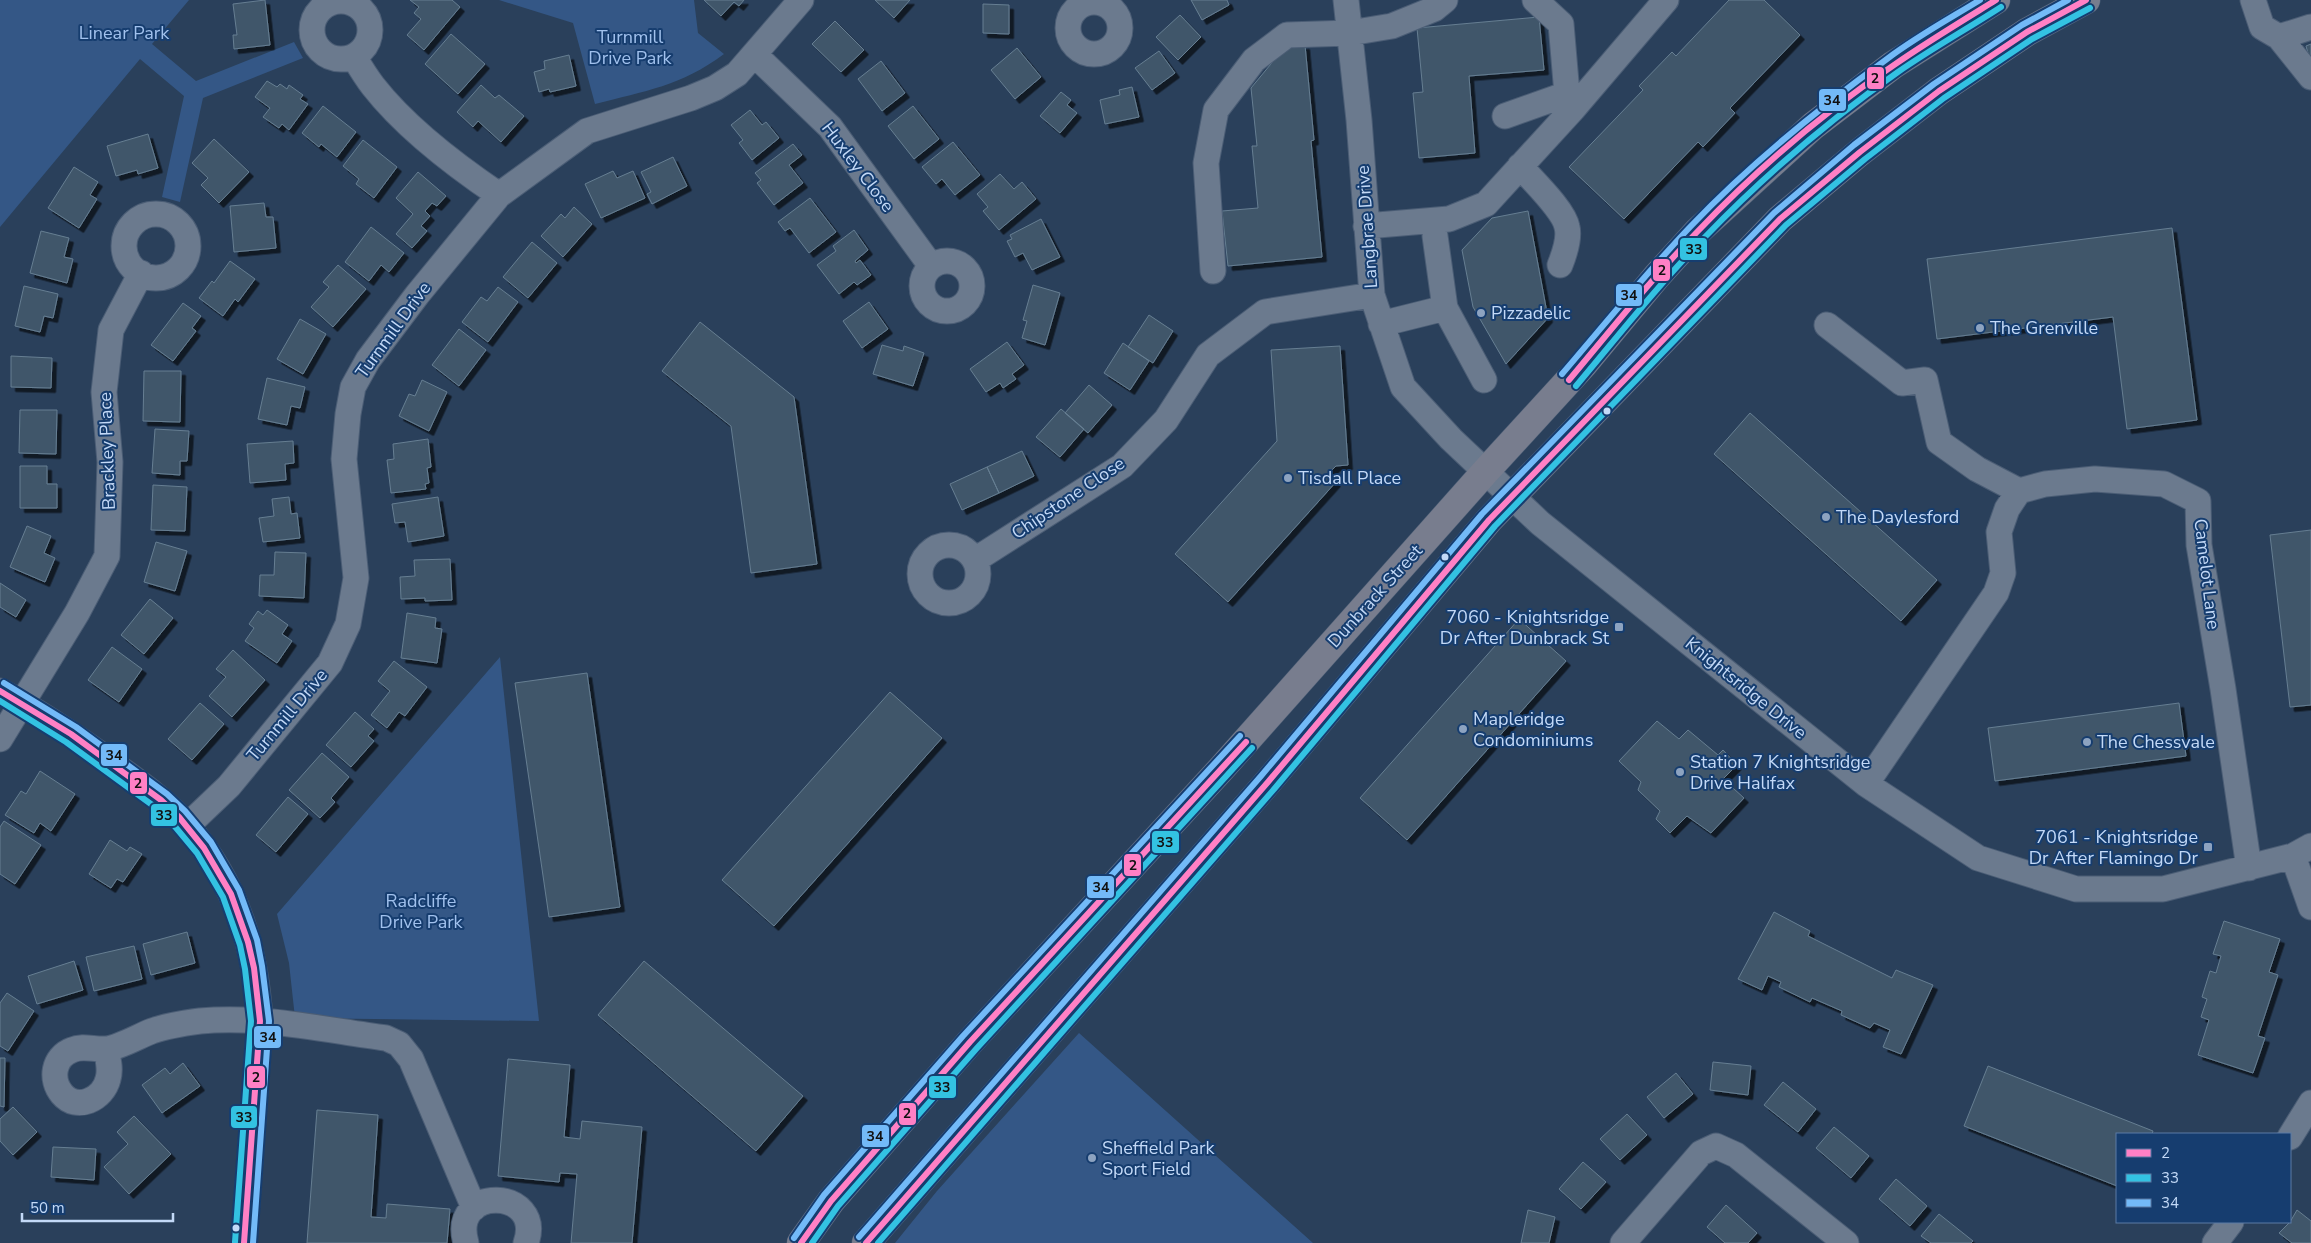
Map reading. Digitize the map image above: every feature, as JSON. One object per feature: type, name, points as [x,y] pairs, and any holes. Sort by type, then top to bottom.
[{"type":"main road","name":"Dunbrack Street","points":[[801,1243],[831,1201],[970,1042],[1222,768],[1485,472],[1583,365],[1657,276],[1698,231],[1741,189],[1813,126],[1893,65],[1996,0]]},
{"type":"main road","name":"Dunbrack Street","points":[[866,1243],[1268,782],[1511,496],[1780,219],[1860,152],[1939,91],[2027,32],[2086,0]]},
{"type":"street","name":"Turnmill Drive","points":[[187,826],[229,786],[330,664],[348,624],[356,578],[344,459],[348,414],[353,387],[368,360],[417,295],[499,195],[587,131],[691,98],[715,88],[737,74],[801,0]]},
{"type":"street","name":"Langbrae Drive","points":[[1346,0],[1372,295],[1381,324],[1403,387],[1451,439],[1511,496]]},
{"type":"street","points":[[1213,271],[1206,163],[1216,110],[1254,60],[1287,35],[1350,33],[1392,26],[1434,9],[1446,0]]},
{"type":"street","points":[[1535,0],[1561,24],[1570,101]]},
{"type":"street","points":[[1366,226],[1449,219],[1486,204],[1520,166],[1570,101],[1666,0]]},
{"type":"street","points":[[2253,0],[2262,27],[2278,38],[2311,77]]},
{"type":"street","points":[[2278,38],[2311,27]]},
{"type":"street","name":"Huxley Close","points":[[755,55],[830,127],[931,266]]},
{"type":"street","points":[[354,57],[373,87],[450,162],[499,195]]},
{"type":"street","points":[[1505,116],[1570,101]]},
{"type":"street","points":[[1520,166],[1557,208],[1567,228],[1565,252],[1560,265]]},
{"type":"street","points":[[1435,236],[1446,308],[1484,380]]},
{"type":"street","name":"Brackley Place","points":[[0,739],[10,697],[77,613],[107,556],[110,462],[104,392],[111,330],[141,273]]},
{"type":"street","name":"Chipstone Close","points":[[975,560],[1122,466],[1166,420],[1208,355],[1265,312],[1372,295]]},
{"type":"street","points":[[1381,324],[1446,308]]},
{"type":"street","points":[[1827,325],[1902,383],[1925,380],[1939,442],[1977,469],[2019,491],[2006,509],[1999,532],[2003,573],[1996,593],[1866,784]]},
{"type":"street","name":"Camelot Lane","points":[[2019,491],[2045,484],[2095,479],[2164,484],[2198,501],[2199,545],[2223,689],[2249,868]]},
{"type":"street","name":"Knightsridge Drive","points":[[1511,496],[1540,523],[1866,784],[1978,858],[2076,888],[2163,889],[2249,868],[2302,851]]},
{"type":"street","points":[[10,697],[91,748],[146,789],[187,826],[216,868],[238,908],[252,951],[258,989],[260,1021],[244,1243]]},
{"type":"street","points":[[2302,851],[2311,907]]},
{"type":"street","points":[[106,1049],[154,1030],[200,1021],[260,1021],[386,1038],[399,1044],[411,1059],[474,1208]]},
{"type":"street","points":[[2291,1135],[2311,1103]]},
{"type":"street","points":[[1623,1243],[1701,1153],[1716,1146],[1736,1155],[1846,1243]]},
{"type":"street","points":[[466,1243],[465,1226],[468,1216],[482,1202],[492,1199],[512,1203],[520,1209],[526,1218],[528,1227],[526,1243]]},
{"type":"street","points":[[2215,1243],[2230,1223]]},
{"type":"green space","name":"Linear Park","points":[[0,0],[189,0],[152,44],[196,81],[294,42],[303,58],[203,98],[180,202],[162,197],[184,96],[140,59],[0,227]]},
{"type":"green space","name":"Turnmill Drive Park","points":[[499,0],[694,0],[698,33],[724,54],[693,73],[662,86],[595,104],[573,23]]},
{"type":"green space","name":"Radcliffe Drive Park","points":[[500,657],[539,1021],[295,1018],[289,963],[277,914]]},
{"type":"green space","points":[[1079,1033],[1313,1243],[895,1243],[937,1191]]},
{"type":"building","points":[[265,0],[270,45],[234,49],[233,35],[237,35],[233,4]]},
{"type":"building","points":[[410,0],[452,0],[460,7],[424,50],[407,35],[421,19],[414,13],[419,7]]},
{"type":"building","points":[[704,0],[744,0],[739,6],[734,2],[721,16]]},
{"type":"building","points":[[875,0],[910,0],[894,18]]},
{"type":"building","points":[[1191,0],[1227,0],[1229,5],[1202,20]]},
{"type":"building","points":[[1729,0],[1764,0],[1800,35],[1730,108],[1735,113],[1703,147],[1698,142],[1624,219],[1569,167],[1643,90],[1639,86],[1672,52],[1676,56]]},
{"type":"building","points":[[983,4],[1009,5],[1009,34],[983,33]]},
{"type":"building","points":[[1180,15],[1201,37],[1178,60],[1156,37]]},
{"type":"building","points":[[1539,17],[1544,70],[1469,76],[1475,153],[1419,158],[1413,93],[1423,92],[1417,28]]},
{"type":"building","points":[[835,21],[864,50],[841,72],[812,44]]},
{"type":"building","points":[[451,34],[485,64],[458,94],[425,64]]},
{"type":"building","points":[[2311,44],[2311,64],[2306,46]]},
{"type":"building","points":[[1305,45],[1314,140],[1311,141],[1322,257],[1228,266],[1222,211],[1258,208],[1252,146],[1257,146],[1251,88],[1285,47]]},
{"type":"building","points":[[1017,48],[1041,77],[1015,99],[991,70]]},
{"type":"building","points":[[1159,51],[1175,73],[1152,90],[1135,68]]},
{"type":"building","points":[[569,55],[576,86],[550,92],[549,89],[539,92],[534,72],[545,69],[544,61]]},
{"type":"building","points":[[881,61],[905,93],[882,111],[858,79]]},
{"type":"building","points":[[267,81],[277,87],[280,84],[287,89],[289,85],[303,95],[300,99],[308,104],[289,130],[282,124],[279,128],[263,117],[270,108],[255,97]]},
{"type":"building","points":[[481,85],[495,98],[499,95],[524,116],[501,142],[478,121],[473,127],[457,112]]},
{"type":"building","points":[[1132,87],[1139,117],[1105,124],[1100,100],[1120,95],[1119,90]]},
{"type":"building","points":[[1061,92],[1071,100],[1067,105],[1077,113],[1060,133],[1040,116]]},
{"type":"building","points":[[323,106],[356,132],[337,157],[321,144],[319,147],[302,133]]},
{"type":"building","points":[[913,106],[939,139],[914,159],[888,126]]},
{"type":"building","points":[[750,110],[762,125],[766,122],[779,138],[752,160],[739,143],[743,140],[731,125]]},
{"type":"building","points":[[148,134],[158,168],[138,174],[137,170],[116,176],[107,146]]},
{"type":"building","points":[[214,139],[249,172],[219,203],[201,185],[208,178],[192,163]]},
{"type":"building","points":[[363,140],[397,167],[374,198],[356,184],[359,179],[343,166]]},
{"type":"building","points":[[953,142],[980,175],[955,195],[942,179],[936,184],[922,167]]},
{"type":"building","points":[[793,144],[802,155],[789,165],[803,183],[774,205],[757,183],[761,180],[755,173]]},
{"type":"building","points":[[673,157],[687,186],[652,204],[647,194],[651,192],[641,172]]},
{"type":"building","points":[[74,167],[98,182],[90,195],[97,199],[79,228],[48,208]]},
{"type":"building","points":[[613,171],[617,178],[633,171],[645,198],[601,218],[585,184]]},
{"type":"building","points":[[418,172],[446,196],[437,206],[432,203],[425,211],[430,216],[421,226],[427,231],[412,248],[396,234],[413,214],[396,198]]},
{"type":"building","points":[[1000,174],[1014,189],[1022,182],[1036,199],[999,230],[983,211],[988,207],[977,194]]},
{"type":"building","points":[[810,198],[836,232],[809,253],[790,228],[785,231],[778,222]]},
{"type":"building","points":[[264,203],[266,217],[273,217],[276,248],[234,252],[230,206]]},
{"type":"building","points":[[574,207],[592,224],[563,257],[541,236],[561,214],[565,218]]},
{"type":"building","points":[[1528,211],[1548,318],[1506,364],[1473,307],[1462,250],[1492,218]]},
{"type":"building","points":[[1041,219],[1060,257],[1032,270],[1023,253],[1015,257],[1007,241],[1012,239],[1010,235]]},
{"type":"building","points":[[371,227],[404,253],[389,272],[381,265],[369,281],[345,262]]},
{"type":"building","name":"The Grenville","points":[[2172,228],[2197,420],[2127,429],[2113,317],[1937,339],[1927,259]]},
{"type":"building","points":[[854,230],[868,250],[855,261],[856,263],[860,260],[871,275],[857,285],[854,282],[839,294],[817,265],[836,251],[833,246]]},
{"type":"building","points":[[41,231],[69,238],[64,257],[73,259],[67,283],[30,273]]},
{"type":"building","points":[[532,242],[557,263],[528,298],[503,277]]},
{"type":"building","points":[[230,261],[255,279],[238,302],[235,299],[223,316],[199,298],[212,281],[214,283]]},
{"type":"building","points":[[338,265],[366,289],[333,327],[311,307],[329,287],[323,282]]},
{"type":"building","points":[[1033,285],[1060,293],[1045,345],[1022,338],[1027,321],[1023,320]]},
{"type":"building","points":[[24,286],[58,294],[53,318],[44,316],[40,332],[15,326]]},
{"type":"building","points":[[498,287],[518,302],[488,342],[462,322],[481,297],[487,301]]},
{"type":"building","points":[[869,302],[888,329],[862,348],[843,321]]},
{"type":"building","points":[[183,303],[201,316],[192,328],[196,331],[173,361],[151,345]]},
{"type":"building","points":[[1149,315],[1173,331],[1153,363],[1128,347]]},
{"type":"building","points":[[300,319],[326,334],[303,374],[277,359]]},
{"type":"building","points":[[700,322],[794,397],[817,564],[751,573],[731,426],[662,371]]},
{"type":"building","points":[[459,329],[486,350],[459,386],[432,365]]},
{"type":"building","points":[[1007,342],[1024,365],[1012,374],[1016,379],[1003,388],[1000,383],[986,392],[970,369]]},
{"type":"building","points":[[1123,343],[1149,361],[1130,390],[1104,373]]},
{"type":"building","points":[[882,345],[903,351],[904,346],[924,353],[913,386],[873,374]]},
{"type":"building","name":"Tisdall Place","points":[[1340,346],[1348,465],[1336,466],[1328,474],[1336,482],[1228,602],[1175,554],[1277,441],[1271,350]]},
{"type":"building","points":[[11,356],[52,358],[51,388],[11,387]]},
{"type":"building","points":[[144,371],[181,371],[180,422],[143,421]]},
{"type":"building","points":[[267,378],[305,387],[300,408],[291,406],[287,425],[258,419]]},
{"type":"building","points":[[422,380],[447,392],[429,431],[399,416],[409,394],[415,396]]},
{"type":"building","points":[[1089,385],[1112,405],[1088,433],[1065,413]]},
{"type":"building","points":[[1061,409],[1084,429],[1060,457],[1036,437]]},
{"type":"building","points":[[20,410],[57,410],[56,454],[19,453]]},
{"type":"building","name":"The Daylesford","points":[[1750,413],[1937,580],[1901,621],[1714,454]]},
{"type":"building","points":[[155,429],[189,431],[187,461],[180,461],[180,475],[152,473]]},
{"type":"building","points":[[428,439],[431,467],[427,468],[429,483],[425,484],[426,489],[391,493],[387,460],[394,459],[393,444]]},
{"type":"building","points":[[293,441],[294,463],[285,464],[286,480],[250,483],[247,444]]},
{"type":"building","points":[[1022,451],[1034,476],[999,493],[987,467]]},
{"type":"building","points":[[20,466],[47,466],[47,484],[57,484],[57,508],[20,508]]},
{"type":"building","points":[[987,467],[999,493],[962,510],[950,484]]},
{"type":"building","points":[[153,485],[187,487],[185,531],[151,530]]},
{"type":"building","points":[[289,497],[291,514],[297,513],[300,538],[263,542],[259,518],[274,516],[272,499]]},
{"type":"building","points":[[438,497],[444,536],[408,542],[405,522],[395,523],[392,504]]},
{"type":"building","points":[[27,526],[51,536],[44,553],[55,558],[45,582],[10,567]]},
{"type":"building","points":[[2311,530],[2311,705],[2290,707],[2270,535]]},
{"type":"building","points":[[156,542],[187,551],[175,591],[144,582]]},
{"type":"building","points":[[275,552],[306,553],[304,598],[259,596],[260,575],[274,575]]},
{"type":"building","points":[[450,559],[452,600],[425,601],[425,598],[401,599],[400,577],[415,576],[414,560]]},
{"type":"building","points":[[0,583],[26,600],[16,617],[0,607]]},
{"type":"building","points":[[150,599],[173,618],[144,654],[121,635]]},
{"type":"building","points":[[267,610],[288,625],[282,634],[292,641],[277,663],[245,641],[254,628],[249,624],[258,611],[263,615]]},
{"type":"building","points":[[407,613],[436,618],[435,628],[442,629],[437,663],[401,658]]},
{"type":"building","name":"Mapleridge Condominiums","points":[[1519,619],[1566,661],[1407,840],[1360,798]]},
{"type":"building","points":[[112,647],[142,669],[119,702],[88,680]]},
{"type":"building","points":[[233,650],[265,680],[232,717],[209,696],[226,677],[216,669]]},
{"type":"building","points":[[394,661],[427,687],[405,716],[399,712],[387,728],[371,715],[390,691],[378,681]]},
{"type":"building","points":[[587,673],[620,907],[549,917],[515,683]]},
{"type":"building","points":[[890,692],[942,738],[774,926],[722,880]]},
{"type":"building","points":[[200,703],[224,724],[192,760],[168,739]]},
{"type":"building","name":"The Chessvale","points":[[2179,703],[2186,756],[1995,781],[1988,728]]},
{"type":"building","points":[[355,712],[374,729],[368,736],[374,741],[351,767],[326,745]]},
{"type":"building","name":"Station 7 Knightsridge Drive Halifax","points":[[1657,721],[1679,739],[1688,730],[1718,755],[1723,750],[1737,765],[1723,779],[1744,798],[1711,833],[1687,816],[1670,833],[1656,819],[1660,811],[1638,790],[1641,782],[1619,761]]},
{"type":"building","points":[[322,753],[349,777],[331,798],[335,802],[320,818],[289,790]]},
{"type":"building","points":[[40,771],[75,794],[51,831],[40,823],[34,833],[5,815],[21,791],[26,794]]},
{"type":"building","points":[[288,797],[308,814],[276,852],[256,835]]},
{"type":"building","points":[[4,821],[41,845],[15,884],[0,874],[0,827]]},
{"type":"building","points":[[110,840],[127,851],[130,847],[142,854],[123,882],[117,879],[111,888],[89,874]]},
{"type":"building","points":[[1774,912],[1810,931],[1808,936],[1892,978],[1896,970],[1933,985],[1901,1054],[1883,1047],[1890,1030],[1874,1023],[1870,1028],[1841,1015],[1842,1011],[1812,998],[1810,1002],[1779,987],[1781,982],[1768,976],[1762,990],[1738,979]]},
{"type":"building","points":[[2224,921],[2280,939],[2269,972],[2278,975],[2258,1036],[2265,1038],[2253,1073],[2198,1055],[2209,1020],[2201,1017],[2207,999],[2202,997],[2210,971],[2216,973],[2221,956],[2213,954]]},
{"type":"building","points":[[187,932],[195,963],[151,975],[143,944]]},
{"type":"building","points":[[134,946],[142,979],[94,991],[86,957]]},
{"type":"building","points":[[74,961],[83,990],[37,1004],[28,976]]},
{"type":"building","points":[[644,961],[803,1096],[756,1151],[598,1015]]},
{"type":"building","points":[[7,993],[34,1011],[8,1051],[0,1046],[0,1003]]},
{"type":"building","points":[[0,1058],[5,1058],[4,1107],[0,1106]]},
{"type":"building","points":[[508,1059],[570,1065],[564,1137],[580,1139],[582,1121],[642,1127],[632,1243],[571,1243],[577,1174],[560,1173],[559,1182],[498,1176]]},
{"type":"building","points":[[1713,1062],[1751,1066],[1748,1095],[1710,1090]]},
{"type":"building","points":[[183,1063],[200,1086],[162,1113],[142,1085],[165,1068],[170,1074]]},
{"type":"building","points":[[1988,1066],[2153,1131],[2152,1133],[2116,1133],[2116,1186],[1964,1126]]},
{"type":"building","points":[[1676,1073],[1693,1094],[1664,1118],[1647,1097]]},
{"type":"building","points":[[1783,1082],[1816,1109],[1798,1132],[1764,1105]]},
{"type":"building","points":[[13,1107],[37,1132],[13,1155],[0,1141],[0,1119]]},
{"type":"building","points":[[317,1110],[378,1115],[371,1217],[386,1218],[387,1204],[450,1209],[447,1243],[307,1243]]},
{"type":"building","points":[[1627,1114],[1647,1135],[1620,1160],[1600,1139]]},
{"type":"building","points":[[134,1116],[171,1154],[129,1194],[104,1167],[128,1144],[117,1132]]},
{"type":"building","points":[[1834,1127],[1869,1156],[1851,1178],[1816,1148]]},
{"type":"building","points":[[53,1147],[96,1149],[94,1180],[51,1177]]},
{"type":"building","points":[[1583,1162],[1606,1182],[1581,1209],[1559,1189]]},
{"type":"building","points":[[1896,1179],[1927,1206],[1910,1226],[1879,1199]]},
{"type":"building","points":[[1726,1205],[1757,1233],[1748,1243],[1725,1243],[1707,1227]]},
{"type":"building","points":[[1528,1210],[1555,1217],[1549,1243],[1521,1243]]},
{"type":"building","points":[[2297,1210],[2311,1221],[2311,1243],[2292,1243],[2279,1233],[2291,1223]]},
{"type":"building","points":[[1939,1214],[1973,1241],[1971,1243],[1931,1243],[1921,1236]]},
{"type":"transit line","name":"34","points":[[1562,374],[1674,244],[1761,159],[1836,97],[1898,51],[1980,0]]},
{"type":"transit line","name":"2","points":[[1569,380],[1664,267],[1720,208],[1767,164],[1868,83],[1919,48],[1996,0]]},
{"type":"transit line","name":"34","points":[[859,1237],[1261,776],[1482,514],[1774,213],[1854,145],[1934,84],[2022,25],[2068,0]]},
{"type":"transit line","name":"2","points":[[866,1243],[1268,782],[1489,520],[1780,219],[1860,152],[1939,91],[2027,32],[2086,0]]},
{"type":"transit line","name":"33","points":[[1576,386],[1671,273],[1773,171],[1872,90],[1923,55],[2001,7]]},
{"type":"transit line","name":"33","points":[[878,1243],[1275,788],[1495,526],[1786,225],[1865,159],[1944,98],[2032,39],[2090,8]]},
{"type":"transit line","name":"34","points":[[4,683],[76,727],[167,794],[185,811],[211,842],[239,890],[257,940],[269,1021],[253,1243]]},
{"type":"transit line","name":"2","points":[[0,691],[71,734],[161,800],[179,817],[204,848],[231,894],[248,942],[254,968],[260,1021],[244,1243]]},
{"type":"transit line","name":"33","points":[[0,701],[66,742],[155,807],[172,823],[197,853],[223,897],[240,945],[245,969],[251,1021],[235,1242]]},
{"type":"transit line","name":"34","points":[[794,1238],[824,1195],[963,1036],[1240,736]]},
{"type":"transit line","name":"2","points":[[801,1243],[831,1201],[970,1042],[1246,742]]},
{"type":"transit line","name":"33","points":[[812,1243],[838,1206],[977,1048],[1252,748]]},
{"type":"place","name":"Pizzadelic","points":[[1481,313]]},
{"type":"place","name":"The Grenville","points":[[1980,328]]},
{"type":"place","name":"Tisdall Place","points":[[1288,478]]},
{"type":"place","name":"The Daylesford","points":[[1826,517]]},
{"type":"place","name":"7060 - Knightsridge Dr After Dunbrack St","points":[[1619,627]]},
{"type":"place","name":"Mapleridge Condominiums","points":[[1463,729]]},
{"type":"place","name":"The Chessvale","points":[[2087,742]]},
{"type":"place","name":"Station 7 Knightsridge Drive Halifax","points":[[1680,772]]},
{"type":"place","name":"7061 - Knightsridge Dr After Flamingo Dr","points":[[2208,847]]},
{"type":"place","name":"Sheffield Park Sport Field","points":[[1092,1158]]}]
